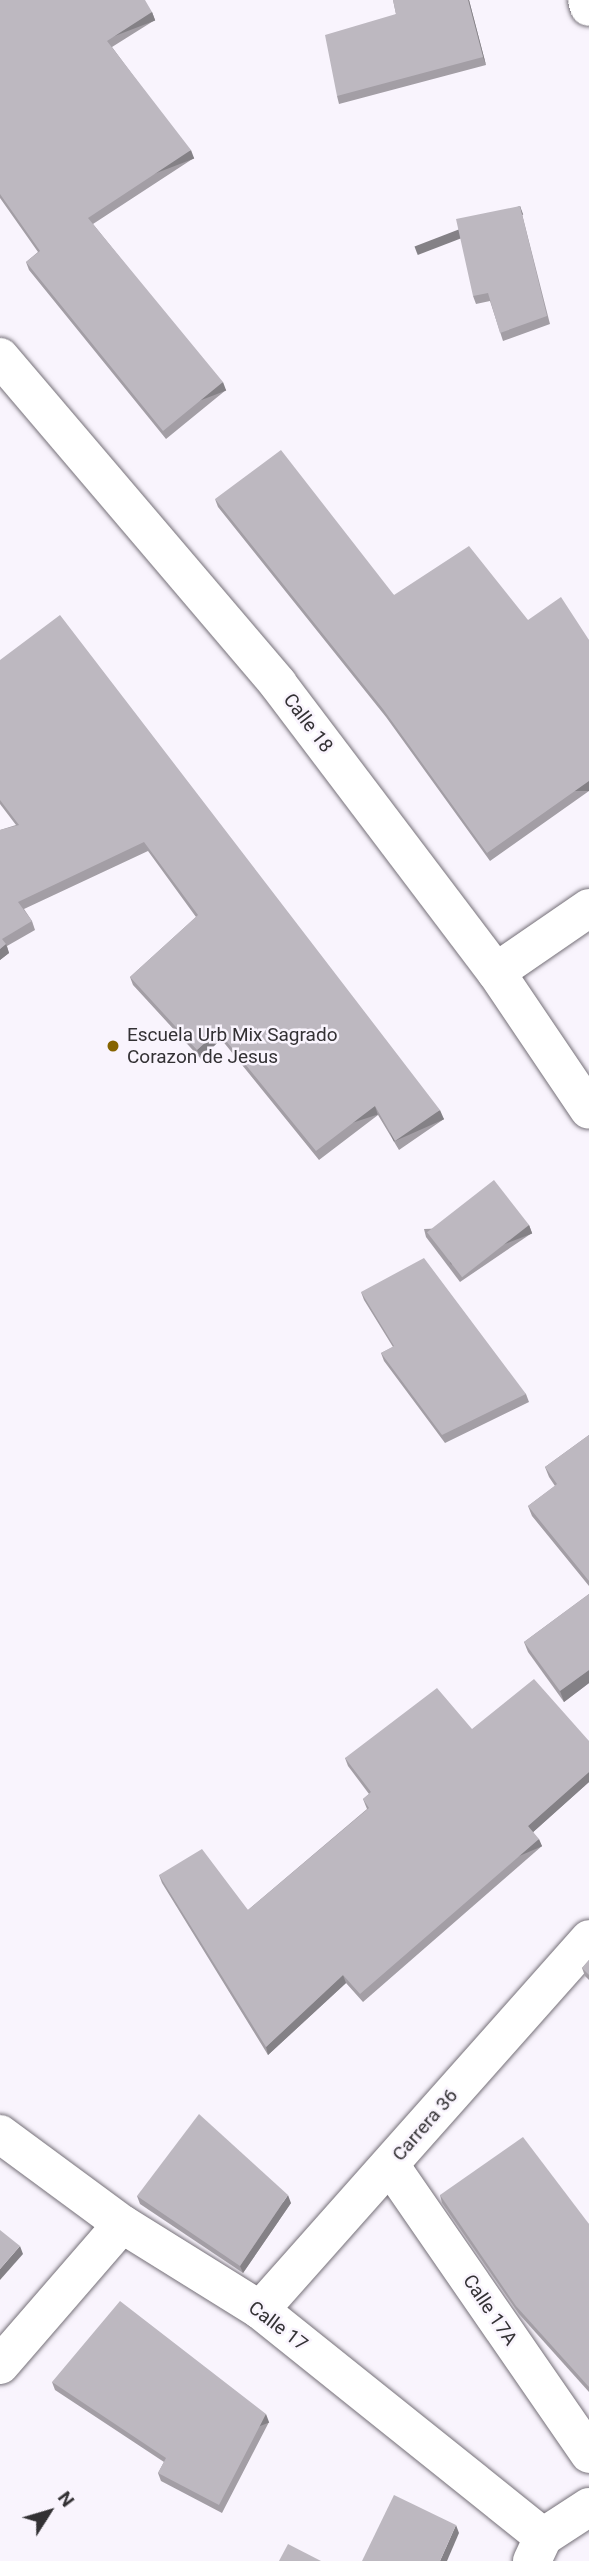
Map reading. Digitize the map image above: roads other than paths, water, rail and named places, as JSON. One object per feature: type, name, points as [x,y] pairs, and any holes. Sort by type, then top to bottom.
[{"type":"street","points":[[587,0],[589,7]]},
{"type":"street","name":"Calle 18","points":[[0,357],[278,684],[496,972],[589,1110]]},
{"type":"street","points":[[496,972],[589,908]]},
{"type":"street","name":"Carrera 36","points":[[260,2310],[589,1939]]},
{"type":"street","name":"Calle 17","points":[[0,2134],[122,2224],[260,2310],[538,2549]]},
{"type":"street","name":"Calle 17A","points":[[390,2165],[589,2455]]},
{"type":"street","points":[[0,2365],[122,2224]]},
{"type":"street","points":[[538,2549],[589,2507]]},
{"type":"place","name":"Escuela Urb Mix Sagrado Corazon de Jesus","points":[[113,1046]]}]
